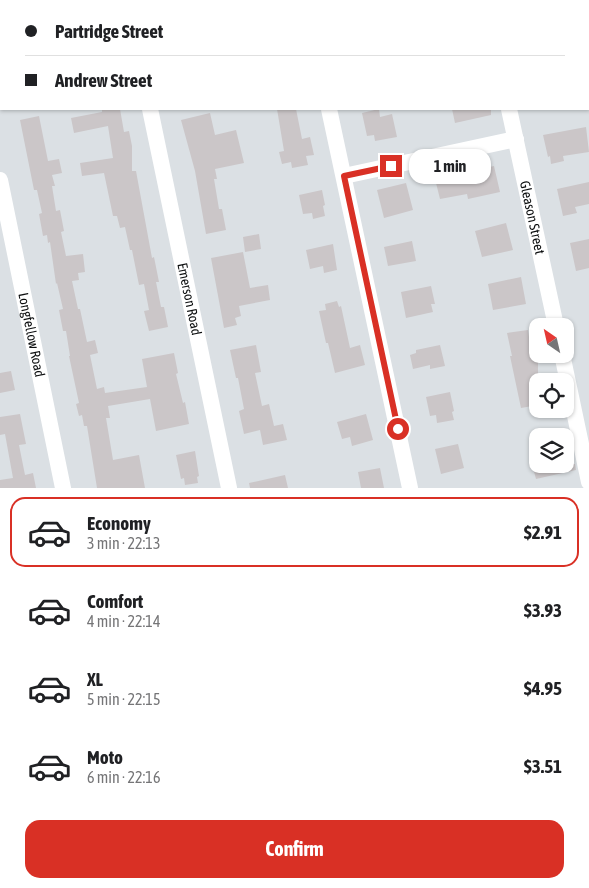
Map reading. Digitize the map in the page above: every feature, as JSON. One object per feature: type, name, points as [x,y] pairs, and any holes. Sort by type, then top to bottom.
[{"type":"street","name":"Emerson Road","points":[[150,110],[229,488]]},
{"type":"street","points":[[329,110],[410,488]]},
{"type":"street","name":"Gleason Street","points":[[509,110],[554,318]]},
{"type":"street","points":[[344,176],[516,139]]},
{"type":"street","name":"Longfellow Road","points":[[0,180],[63,488]]},
{"type":"street","points":[[564,363],[589,482]]},
{"type":"building","points":[[102,110],[120,110],[124,132],[129,131],[132,146],[132,171],[136,171],[152,258],[154,257],[159,282],[156,282],[161,307],[164,307],[168,327],[149,331],[144,311],[149,310],[144,284],[139,285],[125,227],[120,228],[117,216],[113,216],[104,173],[82,176],[80,163],[113,158],[108,126],[74,133],[71,118],[102,112]]},
{"type":"building","points":[[277,110],[296,110],[302,139],[310,137],[314,155],[306,156],[308,165],[292,168],[291,162],[282,164],[279,152],[284,151]]},
{"type":"building","points":[[379,110],[380,117],[392,114],[397,137],[375,141],[374,135],[367,136],[362,113]]},
{"type":"building","points":[[452,110],[491,110],[491,115],[455,123]]},
{"type":"building","points":[[210,113],[215,135],[236,130],[244,163],[215,169],[217,179],[214,179],[219,209],[222,209],[226,230],[206,234],[195,171],[181,120]]},
{"type":"building","points":[[39,116],[48,161],[59,159],[62,173],[52,175],[55,186],[52,186],[56,211],[60,210],[64,231],[61,232],[66,256],[83,254],[85,272],[78,273],[79,280],[72,281],[87,342],[95,340],[98,353],[90,355],[97,389],[104,387],[105,393],[147,387],[142,359],[174,353],[178,373],[176,374],[183,403],[185,402],[189,424],[156,431],[150,399],[108,406],[110,418],[106,418],[113,460],[139,455],[145,488],[97,488],[87,426],[84,426],[82,415],[79,416],[76,404],[79,403],[66,331],[63,331],[59,310],[63,309],[56,284],[50,242],[48,243],[47,235],[43,236],[39,214],[42,213],[37,190],[34,190],[20,120]]},
{"type":"building","points":[[586,127],[589,152],[563,156],[564,161],[551,164],[543,135]]},
{"type":"building","points":[[494,166],[500,192],[468,199],[467,194],[440,199],[435,179]]},
{"type":"building","points":[[589,182],[589,204],[575,207],[577,213],[563,216],[557,189]]},
{"type":"building","points":[[406,183],[413,210],[384,218],[377,190]]},
{"type":"building","points":[[322,190],[325,216],[313,219],[312,213],[303,214],[299,195]]},
{"type":"building","points":[[506,223],[513,250],[482,257],[475,231]]},
{"type":"building","points":[[259,234],[261,249],[245,252],[243,237]]},
{"type":"building","points":[[589,239],[589,268],[576,271],[570,243]]},
{"type":"building","points":[[412,241],[416,261],[388,266],[384,247]]},
{"type":"building","points":[[333,244],[337,270],[324,273],[323,266],[310,269],[306,250]]},
{"type":"building","points":[[243,252],[250,288],[268,285],[270,300],[239,306],[241,316],[235,318],[237,325],[224,328],[211,258]]},
{"type":"building","points":[[521,277],[526,304],[493,310],[488,284]]},
{"type":"building","points":[[431,286],[435,304],[431,304],[433,312],[406,318],[401,292]]},
{"type":"building","points":[[337,301],[339,307],[341,306],[350,348],[360,345],[365,365],[335,373],[319,311],[326,310],[325,304]]},
{"type":"building","points":[[528,330],[529,363],[538,363],[538,373],[529,373],[529,407],[521,408],[507,333]]},
{"type":"building","points":[[256,345],[261,372],[255,373],[262,406],[269,404],[274,426],[283,424],[287,440],[263,445],[260,430],[244,434],[239,411],[244,409],[230,350]]},
{"type":"building","points":[[440,345],[445,366],[430,369],[430,365],[413,369],[410,355],[416,353],[416,350]]},
{"type":"building","points":[[11,371],[15,390],[0,393],[0,373]]},
{"type":"building","points":[[450,392],[454,420],[437,423],[436,415],[430,416],[426,397]]},
{"type":"building","points":[[20,414],[26,444],[19,445],[25,475],[33,473],[36,488],[0,488],[0,480],[13,478],[5,434],[0,435],[0,417]]},
{"type":"building","points":[[366,414],[373,440],[352,446],[350,437],[342,439],[337,422]]},
{"type":"building","points":[[458,444],[464,468],[441,474],[435,449]]},
{"type":"building","points":[[195,451],[199,476],[197,477],[198,483],[185,485],[184,478],[181,479],[176,455]]},
{"type":"building","points":[[380,468],[384,488],[361,488],[358,472]]},
{"type":"building","points":[[534,473],[563,473],[536,479]]},
{"type":"building","points":[[285,475],[288,488],[250,488],[249,483]]},
{"type":"route","points":[[391,166],[344,176],[398,429]]}]
